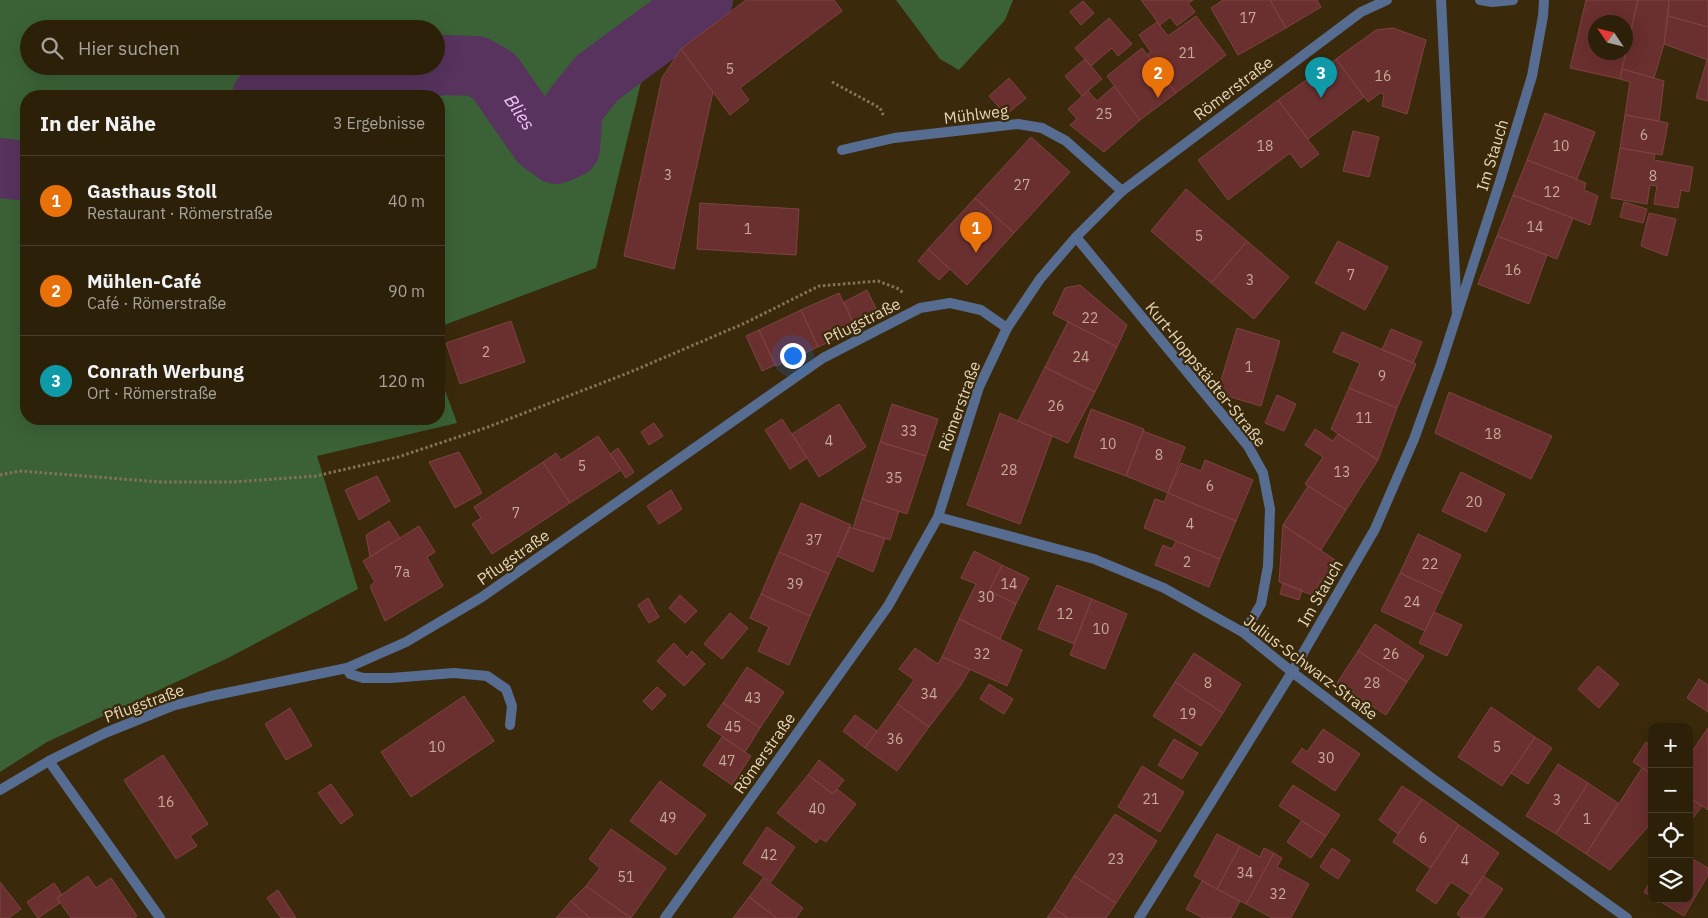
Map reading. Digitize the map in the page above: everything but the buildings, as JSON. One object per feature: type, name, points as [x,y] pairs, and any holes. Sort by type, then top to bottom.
[{"type":"street","name":"Römerstraße","points":[[665,918],[888,606],[938,517],[979,387],[1007,328],[1040,279],[1076,237],[1122,191],[1361,12],[1387,0]]},
{"type":"street","name":"Im Stauch","points":[[1441,0],[1457,315]]},
{"type":"street","points":[[1480,0],[1492,2],[1513,0]]},
{"type":"street","name":"Im Stauch","points":[[1139,918],[1292,672],[1375,529],[1414,439],[1457,315],[1532,76],[1543,16],[1544,0]]},
{"type":"street","name":"Mühlweg","points":[[842,150],[894,138],[1018,124],[1042,128],[1066,141],[1122,191]]},
{"type":"street","name":"Kurt-Hoppstädter-Straße","points":[[1076,237],[1248,446],[1263,473],[1270,509],[1268,566],[1261,604],[1244,632]]},
{"type":"street","name":"Pflugstraße","points":[[0,790],[49,761],[105,733],[172,706],[347,668],[406,642],[482,598],[823,358],[920,308],[950,303],[965,306],[981,310],[1007,328]]},
{"type":"street","name":"Julius-Schwarz-Straße","points":[[938,517],[1094,559],[1164,588],[1244,632],[1292,672],[1429,776],[1627,918]]},
{"type":"street","points":[[347,668],[350,674],[363,678],[454,673],[487,676],[506,689],[512,706],[510,725]]},
{"type":"street","points":[[49,761],[160,918]]},
{"type":"path","points":[[832,82],[880,108],[894,138]]},
{"type":"path","points":[[0,475],[20,471],[160,482],[233,482],[316,476],[398,457],[488,428],[628,373],[736,327],[819,286],[878,280],[899,289],[920,308]]},
{"type":"green space","points":[[0,0],[734,0],[645,66],[596,268],[445,325],[445,90],[20,90],[20,425],[445,425],[445,390],[457,423],[317,456],[358,589],[228,658],[47,742],[0,772]]},
{"type":"green space","points":[[896,0],[1013,0],[1005,20],[959,70],[940,59]]},
{"type":"waterway","name":"Blies","points":[[445,65],[476,66],[494,76],[540,142],[556,154],[570,148],[573,108],[597,78],[703,0]]},
{"type":"waterway","name":"Blies","points":[[286,90],[380,75]]},
{"type":"waterway","name":"Blies","points":[[0,168],[20,170]]},
{"type":"place","name":"Mühlen-Café","points":[[1158,98]]},
{"type":"place","name":"Conrath Werbung","points":[[1321,98]]},
{"type":"place","name":"Gasthaus Stoll","points":[[976,253]]}]
